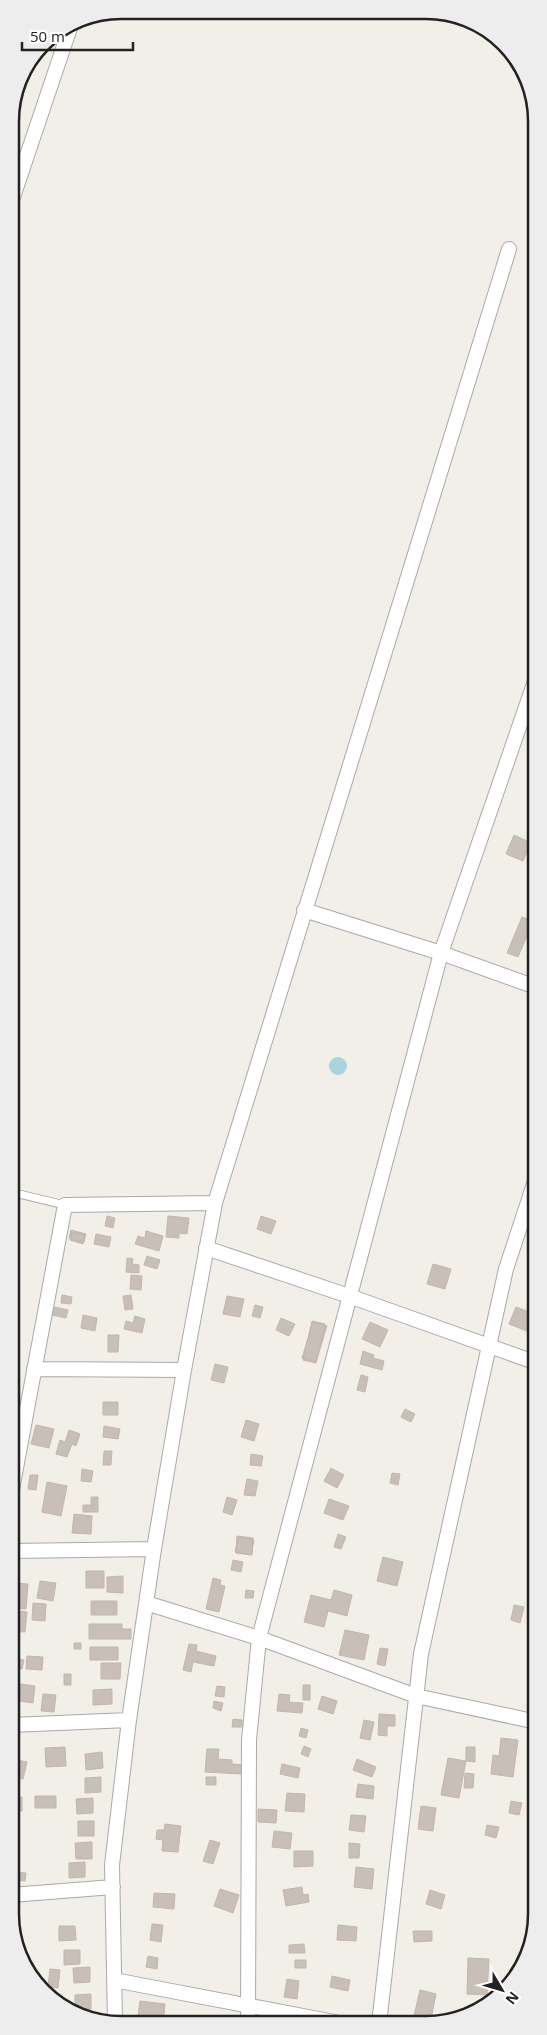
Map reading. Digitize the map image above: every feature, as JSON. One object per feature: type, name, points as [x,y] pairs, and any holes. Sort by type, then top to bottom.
[{"type":"street","points":[[19,179],[68,33]]},
{"type":"street","points":[[115,2016],[112,1865],[129,1720],[154,1549],[184,1370],[215,1203],[509,249]]},
{"type":"street","points":[[248,2016],[249,1740],[258,1638],[441,953],[528,701]]},
{"type":"street","points":[[304,910],[441,953],[528,984]]},
{"type":"street","points":[[380,2016],[421,1654],[506,1269],[528,1202]]},
{"type":"street","points":[[19,1451],[65,1206],[215,1203]]},
{"type":"street","points":[[206,1248],[349,1296],[528,1360]]},
{"type":"street","points":[[34,1369],[184,1370]]},
{"type":"street","points":[[19,1551],[154,1549]]},
{"type":"street","points":[[146,1603],[258,1638],[416,1696],[528,1720]]},
{"type":"street","points":[[19,1725],[129,1720]]},
{"type":"street","points":[[19,1894],[112,1887]]},
{"type":"street","points":[[114,1980],[307,2016]]},
{"type":"lane","points":[[19,1194],[65,1206]]},
{"type":"water","points":[[338,1057],[344,1060],[347,1066],[344,1072],[338,1075],[332,1072],[329,1066],[332,1060]]},
{"type":"building","points":[[514,835],[528,842],[528,850],[523,861],[506,854]]},
{"type":"building","points":[[522,917],[528,919],[528,936],[518,957],[507,953]]},
{"type":"building","points":[[107,1216],[115,1218],[113,1228],[105,1226]]},
{"type":"building","points":[[168,1216],[189,1218],[187,1234],[179,1233],[179,1238],[166,1237]]},
{"type":"building","points":[[261,1216],[276,1221],[271,1234],[257,1229]]},
{"type":"building","points":[[71,1230],[86,1234],[84,1242],[69,1238]]},
{"type":"building","points":[[146,1231],[163,1236],[159,1251],[135,1244],[138,1236],[145,1238]]},
{"type":"building","points":[[72,1232],[85,1235],[83,1244],[70,1240]]},
{"type":"building","points":[[96,1234],[111,1237],[109,1247],[94,1244]]},
{"type":"building","points":[[147,1256],[160,1260],[157,1269],[144,1265]]},
{"type":"building","points":[[127,1258],[133,1259],[132,1264],[139,1265],[139,1273],[126,1272]]},
{"type":"building","points":[[433,1264],[451,1269],[445,1289],[427,1284]]},
{"type":"building","points":[[131,1275],[142,1276],[141,1290],[130,1289]]},
{"type":"building","points":[[62,1295],[72,1297],[71,1304],[61,1303]]},
{"type":"building","points":[[131,1295],[133,1309],[125,1310],[123,1296]]},
{"type":"building","points":[[227,1296],[244,1299],[240,1317],[223,1314]]},
{"type":"building","points":[[255,1305],[263,1307],[260,1318],[252,1316]]},
{"type":"building","points":[[54,1307],[68,1310],[66,1318],[52,1315]]},
{"type":"building","points":[[516,1307],[528,1312],[528,1331],[509,1324]]},
{"type":"building","points":[[83,1315],[97,1318],[95,1331],[81,1328]]},
{"type":"building","points":[[135,1316],[145,1319],[142,1333],[124,1329],[126,1321],[133,1323]]},
{"type":"building","points":[[281,1318],[295,1324],[289,1336],[276,1330]]},
{"type":"building","points":[[312,1321],[325,1324],[316,1363],[303,1360]]},
{"type":"building","points":[[313,1322],[327,1326],[316,1362],[302,1358]]},
{"type":"building","points":[[370,1322],[388,1330],[380,1347],[362,1339]]},
{"type":"building","points":[[108,1335],[119,1335],[118,1352],[108,1352]]},
{"type":"building","points":[[363,1351],[374,1355],[373,1358],[384,1361],[382,1370],[360,1364]]},
{"type":"building","points":[[215,1364],[228,1367],[224,1383],[211,1380]]},
{"type":"building","points":[[361,1375],[368,1377],[365,1392],[357,1390]]},
{"type":"building","points":[[103,1402],[118,1402],[118,1415],[103,1415]]},
{"type":"building","points":[[405,1409],[415,1414],[411,1422],[401,1417]]},
{"type":"building","points":[[246,1420],[259,1424],[254,1441],[241,1437]]},
{"type":"building","points":[[36,1425],[54,1429],[49,1448],[31,1444]]},
{"type":"building","points":[[104,1426],[120,1429],[118,1439],[103,1437]]},
{"type":"building","points":[[69,1430],[80,1434],[76,1446],[72,1444],[67,1457],[56,1454],[60,1440],[65,1442]]},
{"type":"building","points":[[104,1451],[112,1451],[111,1465],[103,1465]]},
{"type":"building","points":[[251,1454],[263,1456],[261,1466],[250,1465]]},
{"type":"building","points":[[331,1468],[344,1475],[337,1488],[324,1481]]},
{"type":"building","points":[[82,1469],[93,1471],[91,1482],[81,1481]]},
{"type":"building","points":[[392,1473],[400,1474],[398,1485],[390,1483]]},
{"type":"building","points":[[30,1475],[38,1475],[36,1490],[28,1489]]},
{"type":"building","points":[[247,1479],[258,1481],[255,1496],[244,1495]]},
{"type":"building","points":[[47,1482],[67,1486],[61,1516],[42,1512]]},
{"type":"building","points":[[91,1497],[98,1497],[98,1512],[83,1512],[83,1505],[91,1505]]},
{"type":"building","points":[[227,1497],[237,1500],[232,1515],[223,1512]]},
{"type":"building","points":[[329,1499],[349,1506],[343,1520],[324,1513]]},
{"type":"building","points":[[74,1514],[92,1516],[91,1534],[72,1533]]},
{"type":"building","points":[[338,1534],[346,1537],[341,1549],[334,1547]]},
{"type":"building","points":[[237,1536],[253,1538],[252,1555],[236,1553]]},
{"type":"building","points":[[238,1537],[254,1540],[251,1555],[235,1552]]},
{"type":"building","points":[[383,1557],[403,1562],[397,1586],[377,1581]]},
{"type":"building","points":[[233,1560],[243,1562],[241,1572],[231,1570]]},
{"type":"building","points":[[86,1571],[104,1571],[104,1588],[86,1588]]},
{"type":"building","points":[[123,1576],[123,1593],[107,1592],[107,1577]]},
{"type":"building","points":[[213,1578],[221,1580],[220,1585],[225,1586],[219,1612],[206,1609]]},
{"type":"building","points":[[40,1581],[56,1583],[53,1601],[37,1598]]},
{"type":"building","points":[[19,1583],[28,1584],[26,1609],[19,1608]]},
{"type":"building","points":[[246,1590],[254,1591],[253,1598],[245,1598]]},
{"type":"building","points":[[334,1590],[352,1595],[347,1616],[328,1611],[324,1627],[304,1622],[311,1595],[331,1600]]},
{"type":"building","points":[[91,1601],[117,1601],[117,1615],[91,1615]]},
{"type":"building","points":[[33,1603],[46,1604],[45,1621],[32,1620]]},
{"type":"building","points":[[514,1605],[524,1607],[520,1623],[511,1620]]},
{"type":"building","points":[[19,1611],[27,1612],[25,1632],[19,1632]]},
{"type":"building","points":[[89,1624],[122,1624],[122,1629],[131,1629],[131,1639],[89,1639]]},
{"type":"building","points":[[345,1630],[369,1635],[364,1660],[339,1655]]},
{"type":"building","points":[[74,1643],[81,1643],[81,1649],[74,1649]]},
{"type":"building","points":[[189,1644],[197,1645],[196,1651],[216,1656],[214,1666],[193,1662],[191,1672],[183,1670]]},
{"type":"building","points":[[90,1647],[118,1647],[118,1660],[90,1660]]},
{"type":"building","points":[[380,1648],[388,1649],[385,1666],[377,1664]]},
{"type":"building","points":[[27,1656],[43,1657],[42,1670],[26,1669]]},
{"type":"building","points":[[19,1659],[24,1660],[22,1669],[19,1668]]},
{"type":"building","points":[[101,1663],[121,1663],[120,1679],[101,1679]]},
{"type":"building","points":[[64,1674],[71,1674],[71,1685],[64,1685]]},
{"type":"building","points":[[21,1684],[35,1686],[33,1703],[19,1701]]},
{"type":"building","points":[[303,1685],[310,1685],[310,1700],[303,1700]]},
{"type":"building","points":[[217,1686],[225,1687],[224,1697],[215,1696]]},
{"type":"building","points":[[112,1689],[112,1704],[93,1705],[93,1690]]},
{"type":"building","points":[[43,1694],[56,1695],[54,1712],[41,1711]]},
{"type":"building","points":[[279,1694],[290,1695],[289,1702],[303,1703],[302,1713],[277,1711]]},
{"type":"building","points":[[322,1696],[337,1701],[333,1714],[318,1709]]},
{"type":"building","points":[[214,1701],[223,1703],[221,1711],[213,1708]]},
{"type":"building","points":[[379,1714],[395,1715],[395,1726],[387,1726],[387,1736],[378,1735]]},
{"type":"building","points":[[233,1719],[242,1720],[242,1727],[232,1727]]},
{"type":"building","points":[[364,1720],[374,1722],[370,1740],[360,1738]]},
{"type":"building","points":[[301,1728],[308,1730],[306,1738],[299,1736]]},
{"type":"building","points":[[501,1738],[518,1740],[513,1777],[491,1774],[493,1755],[499,1756]]},
{"type":"building","points":[[304,1746],[311,1749],[308,1757],[301,1754]]},
{"type":"building","points":[[65,1747],[66,1766],[46,1767],[45,1748]]},
{"type":"building","points":[[466,1747],[475,1747],[475,1762],[466,1761]]},
{"type":"building","points":[[207,1749],[219,1749],[218,1759],[232,1760],[232,1764],[243,1765],[242,1774],[205,1772]]},
{"type":"building","points":[[102,1752],[103,1768],[86,1770],[85,1754]]},
{"type":"building","points":[[448,1758],[466,1761],[459,1798],[441,1795]]},
{"type":"building","points":[[357,1759],[376,1767],[372,1777],[353,1770]]},
{"type":"building","points":[[19,1760],[27,1762],[23,1779],[19,1778]]},
{"type":"building","points":[[282,1764],[300,1768],[298,1778],[280,1774]]},
{"type":"building","points":[[465,1773],[474,1774],[473,1788],[464,1788]]},
{"type":"building","points":[[101,1777],[101,1792],[85,1793],[85,1778]]},
{"type":"building","points":[[206,1777],[216,1777],[216,1785],[206,1785]]},
{"type":"building","points":[[358,1784],[374,1786],[373,1799],[356,1797]]},
{"type":"building","points":[[287,1793],[305,1794],[304,1812],[285,1811]]},
{"type":"building","points":[[35,1796],[56,1796],[56,1808],[35,1808]]},
{"type":"building","points":[[19,1797],[22,1797],[22,1811],[19,1811]]},
{"type":"building","points":[[93,1798],[93,1813],[77,1814],[76,1799]]},
{"type":"building","points":[[511,1801],[522,1803],[519,1815],[509,1813]]},
{"type":"building","points":[[421,1806],[436,1808],[433,1831],[418,1829]]},
{"type":"building","points":[[258,1809],[277,1810],[276,1823],[258,1822]]},
{"type":"building","points":[[351,1815],[366,1816],[364,1832],[349,1830]]},
{"type":"building","points":[[78,1821],[94,1821],[94,1836],[78,1836]]},
{"type":"building","points":[[165,1824],[181,1826],[178,1852],[162,1851],[163,1840],[156,1839],[157,1830],[164,1830]]},
{"type":"building","points":[[487,1825],[499,1827],[496,1838],[485,1835]]},
{"type":"building","points":[[274,1831],[292,1833],[290,1849],[272,1847]]},
{"type":"building","points":[[210,1840],[220,1843],[213,1864],[203,1861]]},
{"type":"building","points":[[92,1842],[92,1859],[76,1859],[75,1843]]},
{"type":"building","points":[[349,1843],[360,1844],[359,1858],[349,1858]]},
{"type":"building","points":[[294,1851],[313,1851],[313,1866],[294,1867]]},
{"type":"building","points":[[85,1862],[85,1877],[69,1878],[69,1863]]},
{"type":"building","points":[[356,1867],[374,1869],[372,1889],[354,1887]]},
{"type":"building","points":[[19,1872],[26,1873],[25,1881],[19,1880]]},
{"type":"building","points":[[302,1887],[303,1895],[308,1894],[309,1902],[286,1906],[283,1890]]},
{"type":"building","points":[[220,1889],[239,1895],[233,1913],[214,1906]]},
{"type":"building","points":[[430,1890],[445,1895],[441,1909],[426,1904]]},
{"type":"building","points":[[154,1893],[175,1894],[174,1909],[153,1907]]},
{"type":"building","points":[[152,1924],[163,1925],[161,1942],[150,1940]]},
{"type":"building","points":[[338,1925],[357,1927],[356,1941],[337,1940]]},
{"type":"building","points":[[59,1926],[75,1926],[76,1940],[59,1941]]},
{"type":"building","points":[[413,1931],[432,1931],[432,1941],[414,1942]]},
{"type":"building","points":[[304,1944],[305,1953],[289,1953],[289,1945]]},
{"type":"building","points":[[64,1950],[80,1950],[80,1964],[64,1965]]},
{"type":"building","points":[[148,1956],[158,1958],[157,1969],[146,1967]]},
{"type":"building","points":[[468,1958],[489,1959],[487,1995],[467,1994]]},
{"type":"building","points":[[295,1960],[306,1960],[306,1968],[295,1968]]},
{"type":"building","points":[[90,1967],[90,1982],[74,1983],[73,1968]]},
{"type":"building","points":[[50,1969],[60,1970],[58,1988],[48,1985]]},
{"type":"building","points":[[332,1976],[350,1980],[348,1991],[330,1987]]},
{"type":"building","points":[[287,1979],[299,1981],[297,1999],[284,1997]]},
{"type":"building","points":[[420,1990],[436,1994],[432,2016],[414,2016]]},
{"type":"building","points":[[91,1994],[91,2009],[84,2009],[75,2005],[75,1995]]},
{"type":"building","points":[[140,2001],[165,2004],[164,2016],[138,2016]]}]
